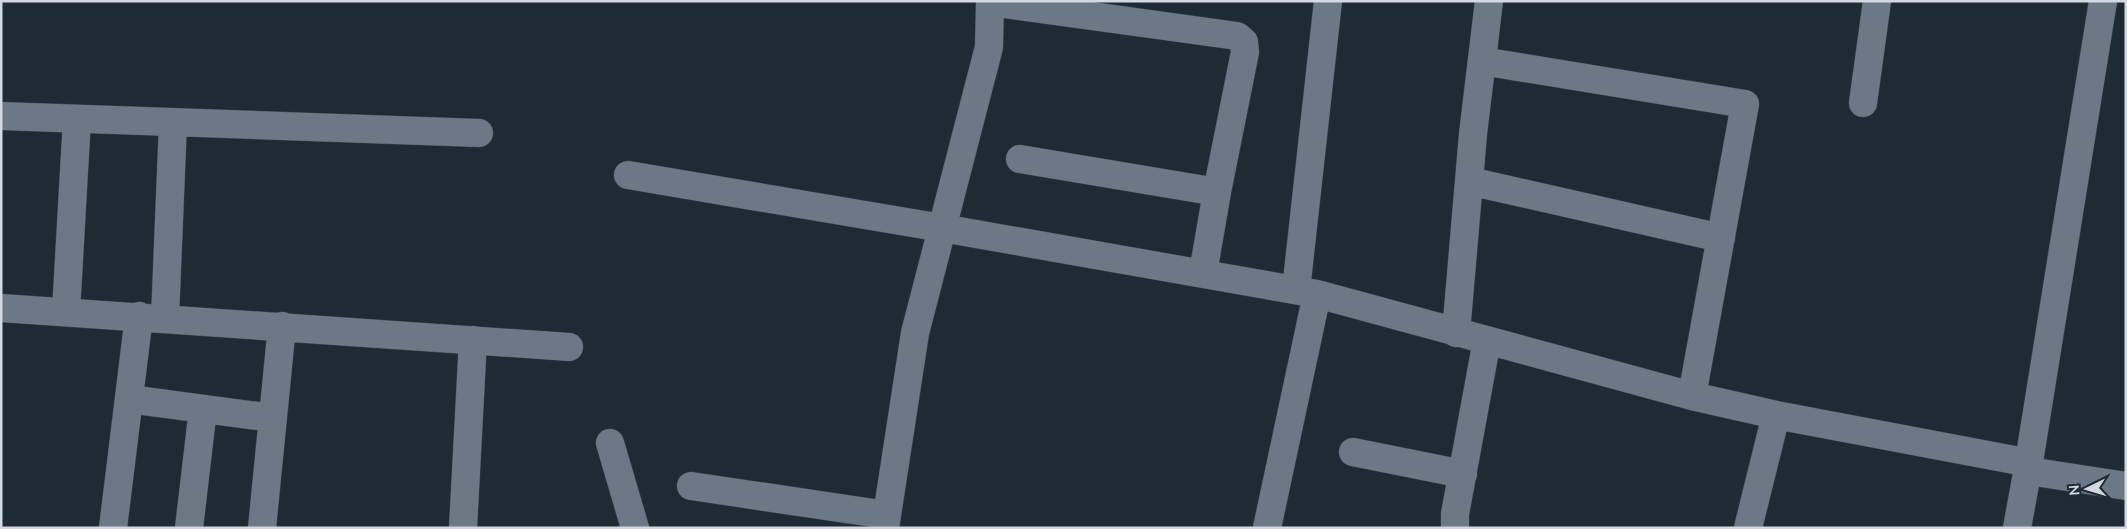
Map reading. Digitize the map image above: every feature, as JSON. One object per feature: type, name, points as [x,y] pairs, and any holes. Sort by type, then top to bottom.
[{"type":"street","points":[[1267,528],[1307,292],[1328,1]]},
{"type":"street","points":[[1456,333],[1489,1]]},
{"type":"street","points":[[1863,103],[1877,1]]},
{"type":"street","points":[[2017,528],[2029,466],[2103,1]]},
{"type":"street","points":[[692,486],[886,521],[915,333],[989,47],[990,2],[1237,36],[1244,42],[1245,52],[1203,273]]},
{"type":"street","points":[[1482,61],[1745,104],[1692,396]]},
{"type":"street","points":[[1,116],[479,133]]},
{"type":"street","points":[[66,312],[78,119]]},
{"type":"street","points":[[113,528],[129,399],[152,317],[173,122]]},
{"type":"street","points":[[1020,159],[1217,192]]},
{"type":"street","points":[[628,175],[1307,292],[1692,396],[1776,415],[2029,466],[2035,472],[2126,486]]},
{"type":"street","points":[[1470,181],[1721,238]]},
{"type":"street","points":[[1,308],[569,347]]},
{"type":"street","points":[[262,528],[282,326]]},
{"type":"street","points":[[463,528],[473,340]]},
{"type":"street","points":[[1454,528],[1487,340]]},
{"type":"street","points":[[129,399],[273,418]]},
{"type":"street","points":[[189,528],[203,409]]},
{"type":"street","points":[[1748,528],[1776,415]]},
{"type":"street","points":[[610,443],[635,528]]},
{"type":"street","points":[[1353,452],[1463,474]]}]
